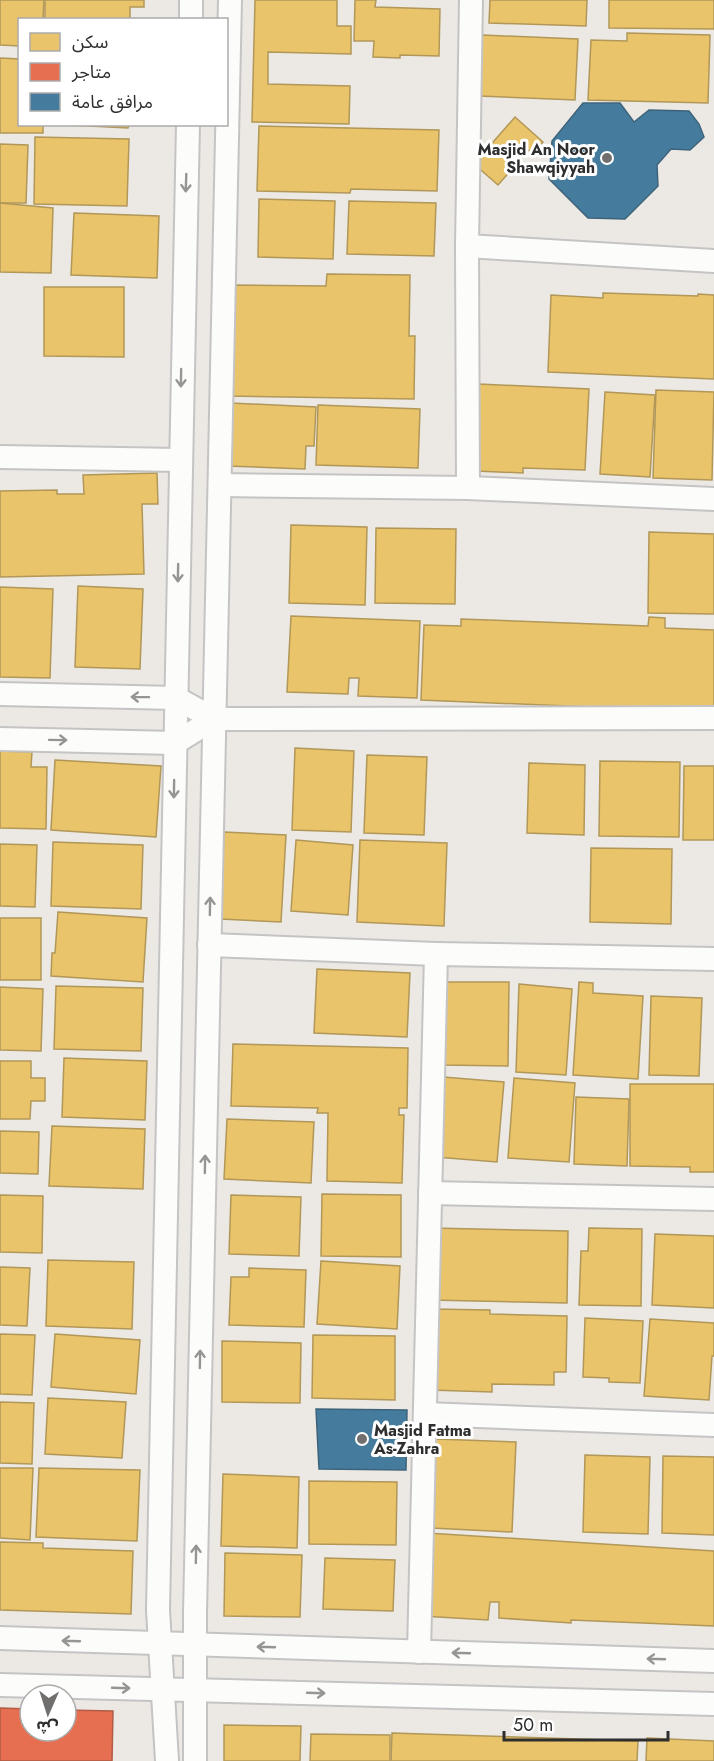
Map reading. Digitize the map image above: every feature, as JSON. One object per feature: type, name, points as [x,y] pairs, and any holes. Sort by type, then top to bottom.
[{"type":"street","points":[[191,0],[191,18]]},
{"type":"street","points":[[228,88],[230,0]]},
{"type":"street","points":[[468,488],[467,246],[471,0]]},
{"type":"street","points":[[167,1761],[158,1610],[188,126]]},
{"type":"street","points":[[195,1761],[194,1690],[227,126]]},
{"type":"street","points":[[467,246],[714,261]]},
{"type":"street","points":[[0,457],[180,460]]},
{"type":"street","points":[[219,485],[468,488],[714,499]]},
{"type":"street","points":[[0,694],[176,698],[214,719],[714,718]]},
{"type":"street","points":[[0,739],[175,743],[214,719]]},
{"type":"street","points":[[209,945],[436,954],[714,959]]},
{"type":"street","points":[[419,1652],[436,954]]},
{"type":"street","points":[[430,1193],[714,1199]]},
{"type":"street","points":[[425,1414],[714,1425]]},
{"type":"street","points":[[0,1638],[714,1661]]},
{"type":"street","points":[[0,1685],[714,1704]]},
{"type":"building: سكن","points":[[0,0],[44,0],[43,18],[18,18],[18,46],[0,45]]},
{"type":"building: سكن","points":[[45,0],[144,0],[144,7],[130,7],[130,18],[45,18]]},
{"type":"building: سكن","points":[[255,0],[337,0],[337,26],[351,26],[351,54],[268,52],[268,84],[350,86],[349,124],[252,122]]},
{"type":"building: سكن","points":[[355,0],[376,0],[375,7],[440,9],[439,56],[373,57],[374,41],[354,41]]},
{"type":"building: سكن","points":[[490,0],[587,0],[586,26],[489,23]]},
{"type":"building: سكن","points":[[609,0],[714,0],[714,29],[609,28]]},
{"type":"building: سكن","points":[[627,33],[710,35],[708,103],[588,100],[591,40],[627,41]]},
{"type":"building: سكن","points":[[482,35],[578,39],[575,100],[479,96]]},
{"type":"building: سكن","points":[[0,58],[18,59],[18,126],[43,126],[43,133],[0,133]]},
{"type":"building: سكن","points":[[515,117],[543,142],[533,153],[529,150],[498,185],[474,164]]},
{"type":"building: سكن","points":[[88,126],[128,126],[128,128]]},
{"type":"building: سكن","points":[[259,126],[439,130],[437,191],[351,189],[350,193],[257,191]]},
{"type":"building: سكن","points":[[35,137],[129,139],[127,206],[34,204]]},
{"type":"building: سكن","points":[[0,144],[28,145],[26,203],[0,203]]},
{"type":"building: سكن","points":[[259,199],[335,201],[333,259],[258,257]]},
{"type":"building: سكن","points":[[349,201],[436,203],[434,256],[347,254]]},
{"type":"building: سكن","points":[[0,203],[53,208],[51,273],[0,272]]},
{"type":"building: سكن","points":[[74,213],[159,216],[157,278],[71,275]]},
{"type":"building: سكن","points":[[327,274],[410,275],[409,336],[415,336],[414,399],[225,396],[227,285],[326,286]]},
{"type":"building: سكن","points":[[44,287],[124,287],[124,357],[44,356]]},
{"type":"building: سكن","points":[[603,293],[714,295],[714,379],[548,372],[551,295],[603,298]]},
{"type":"building: سكن","points":[[479,384],[589,389],[585,470],[523,468],[523,473],[476,471]]},
{"type":"building: سكن","points":[[656,390],[714,392],[712,480],[653,478]]},
{"type":"building: سكن","points":[[605,392],[655,395],[650,477],[600,474]]},
{"type":"building: سكن","points":[[230,403],[316,407],[314,446],[306,446],[305,469],[227,466]]},
{"type":"building: سكن","points":[[318,405],[420,409],[418,468],[316,465]]},
{"type":"building: سكن","points":[[157,473],[158,504],[142,504],[144,574],[0,577],[0,491],[57,490],[57,494],[84,494],[83,475]]},
{"type":"building: سكن","points":[[291,525],[367,527],[365,605],[289,603]]},
{"type":"building: سكن","points":[[376,528],[456,529],[455,604],[375,603]]},
{"type":"building: سكن","points":[[649,532],[714,534],[714,614],[648,613]]},
{"type":"building: سكن","points":[[78,586],[143,589],[140,669],[75,667]]},
{"type":"building: سكن","points":[[0,587],[53,589],[50,678],[0,677]]},
{"type":"building: سكن","points":[[291,616],[420,621],[417,698],[358,696],[359,678],[349,678],[348,694],[287,692]]},
{"type":"building: سكن","points":[[649,617],[665,618],[665,628],[714,630],[714,712],[421,700],[424,625],[461,626],[461,619],[648,626]]},
{"type":"building: سكن","points":[[295,748],[354,751],[351,832],[292,830]]},
{"type":"building: سكن","points":[[0,751],[32,752],[31,767],[47,767],[46,829],[0,828]]},
{"type":"building: سكن","points":[[367,755],[427,757],[424,835],[364,833]]},
{"type":"building: سكن","points":[[55,760],[161,766],[156,837],[51,830]]},
{"type":"building: سكن","points":[[600,761],[680,762],[679,837],[599,836]]},
{"type":"building: سكن","points":[[529,763],[585,765],[584,835],[527,833]]},
{"type":"building: سكن","points":[[684,766],[714,766],[714,840],[683,840]]},
{"type":"building: سكن","points":[[224,832],[286,835],[281,922],[221,919]]},
{"type":"building: سكن","points":[[296,840],[353,845],[348,915],[291,911]]},
{"type":"building: سكن","points":[[360,840],[447,843],[444,926],[357,922]]},
{"type":"building: سكن","points":[[53,842],[143,845],[141,909],[51,906]]},
{"type":"building: سكن","points":[[0,844],[37,845],[35,907],[0,906]]},
{"type":"building: سكن","points":[[591,848],[672,849],[671,924],[590,922]]},
{"type":"building: سكن","points":[[58,912],[147,918],[143,982],[51,976]]},
{"type":"building: سكن","points":[[0,918],[41,918],[41,980],[0,980]]},
{"type":"building: سكن","points":[[317,969],[410,973],[407,1037],[314,1033]]},
{"type":"building: سكن","points":[[444,982],[509,982],[508,1066],[443,1065]]},
{"type":"building: سكن","points":[[579,982],[593,983],[593,993],[643,996],[638,1079],[573,1075]]},
{"type":"building: سكن","points":[[519,984],[572,989],[566,1075],[516,1072]]},
{"type":"building: سكن","points":[[56,986],[143,988],[141,1051],[54,1049]]},
{"type":"building: سكن","points":[[0,987],[43,989],[41,1051],[0,1050]]},
{"type":"building: سكن","points":[[651,996],[702,998],[699,1076],[649,1075]]},
{"type":"building: سكن","points":[[233,1044],[408,1048],[407,1108],[399,1108],[399,1115],[404,1115],[402,1183],[327,1181],[328,1113],[317,1113],[318,1108],[231,1106]]},
{"type":"building: سكن","points":[[64,1058],[147,1061],[145,1120],[62,1117]]},
{"type":"building: سكن","points":[[0,1061],[31,1061],[31,1078],[45,1078],[45,1101],[31,1101],[30,1119],[0,1119]]},
{"type":"building: سكن","points":[[443,1077],[504,1082],[497,1162],[436,1157]]},
{"type":"building: سكن","points":[[514,1078],[575,1083],[569,1162],[508,1158]]},
{"type":"building: سكن","points":[[630,1084],[714,1084],[714,1172],[690,1172],[690,1167],[630,1166]]},
{"type":"building: سكن","points":[[576,1097],[629,1099],[627,1166],[574,1164]]},
{"type":"building: سكن","points":[[227,1119],[314,1122],[311,1183],[224,1179]]},
{"type":"building: سكن","points":[[52,1126],[145,1129],[143,1189],[49,1186]]},
{"type":"building: سكن","points":[[0,1131],[39,1132],[38,1174],[0,1173]]},
{"type":"building: سكن","points":[[322,1194],[401,1195],[401,1257],[321,1256]]},
{"type":"building: سكن","points":[[0,1195],[43,1196],[42,1253],[0,1252]]},
{"type":"building: سكن","points":[[231,1195],[301,1197],[299,1256],[229,1254]]},
{"type":"building: سكن","points":[[432,1228],[568,1231],[567,1303],[431,1300]]},
{"type":"building: سكن","points":[[589,1228],[642,1229],[641,1306],[579,1305],[581,1251],[588,1251]]},
{"type":"building: سكن","points":[[655,1234],[714,1236],[714,1308],[652,1305]]},
{"type":"building: سكن","points":[[48,1260],[134,1262],[132,1329],[46,1326]]},
{"type":"building: سكن","points":[[321,1261],[400,1266],[397,1329],[317,1324]]},
{"type":"building: سكن","points":[[0,1267],[30,1268],[27,1326],[0,1325]]},
{"type":"building: سكن","points":[[249,1268],[306,1270],[304,1327],[229,1325],[231,1277],[249,1277]]},
{"type":"building: سكن","points":[[432,1309],[490,1310],[490,1314],[567,1316],[566,1372],[554,1372],[554,1385],[492,1384],[492,1392],[430,1390]]},
{"type":"building: سكن","points":[[585,1318],[643,1321],[640,1383],[609,1382],[609,1378],[583,1377]]},
{"type":"building: سكن","points":[[650,1319],[714,1323],[714,1356],[712,1356],[709,1400],[644,1396]]},
{"type":"building: سكن","points":[[0,1334],[35,1335],[32,1395],[0,1394]]},
{"type":"building: سكن","points":[[55,1334],[140,1340],[136,1394],[51,1387]]},
{"type":"building: سكن","points":[[313,1335],[395,1336],[395,1400],[312,1398]]},
{"type":"building: سكن","points":[[222,1341],[301,1343],[300,1403],[222,1402]]},
{"type":"building: سكن","points":[[48,1398],[126,1402],[122,1458],[45,1454]]},
{"type":"building: سكن","points":[[0,1402],[34,1403],[32,1464],[0,1463]]},
{"type":"building: سكن","points":[[436,1439],[516,1442],[512,1532],[432,1528]]},
{"type":"building: سكن","points":[[585,1455],[650,1457],[648,1534],[583,1532]]},
{"type":"building: سكن","points":[[663,1456],[714,1457],[714,1535],[662,1533]]},
{"type":"building: سكن","points":[[0,1468],[33,1468],[30,1540],[0,1538]]},
{"type":"building: سكن","points":[[39,1468],[140,1470],[137,1541],[36,1537]]},
{"type":"building: سكن","points":[[223,1474],[299,1477],[297,1548],[221,1546]]},
{"type":"building: سكن","points":[[309,1481],[397,1482],[396,1545],[309,1544]]},
{"type":"building: سكن","points":[[427,1533],[714,1551],[714,1626],[571,1620],[571,1623],[499,1618],[499,1602],[490,1602],[488,1620],[422,1616]]},
{"type":"building: سكن","points":[[0,1542],[43,1543],[43,1548],[133,1551],[131,1614],[0,1610]]},
{"type":"building: سكن","points":[[225,1553],[302,1555],[300,1617],[224,1616]]},
{"type":"building: سكن","points":[[325,1558],[395,1560],[393,1611],[323,1609]]},
{"type":"building: سكن","points":[[224,1725],[301,1726],[300,1761],[224,1761]]},
{"type":"building: سكن","points":[[392,1733],[638,1741],[637,1761],[391,1761]]},
{"type":"building: سكن","points":[[311,1734],[390,1735],[390,1761],[310,1761]]},
{"type":"building: سكن","points":[[647,1738],[714,1741],[714,1761],[646,1761]]},
{"type":"building: متاجر","points":[[0,1708],[18,1709],[18,1743],[78,1743],[78,1710],[113,1711],[112,1761],[0,1761]]},
{"type":"building: مرافق عامة","name":"Masjid An Noor Shawqiyyah","points":[[583,103],[620,103],[634,122],[649,110],[689,111],[699,124],[704,137],[690,150],[671,149],[657,165],[658,186],[625,219],[588,218],[549,179],[552,141]]},
{"type":"building: مرافق عامة","name":"Masjid Fatma As-Zahra","points":[[316,1409],[407,1410],[406,1470],[319,1469]]},
{"type":"place","name":"Masjid An Noor Shawqiyyah","points":[[607,158]]},
{"type":"place","name":"Masjid Fatma As-Zahra","points":[[362,1439]]}]
